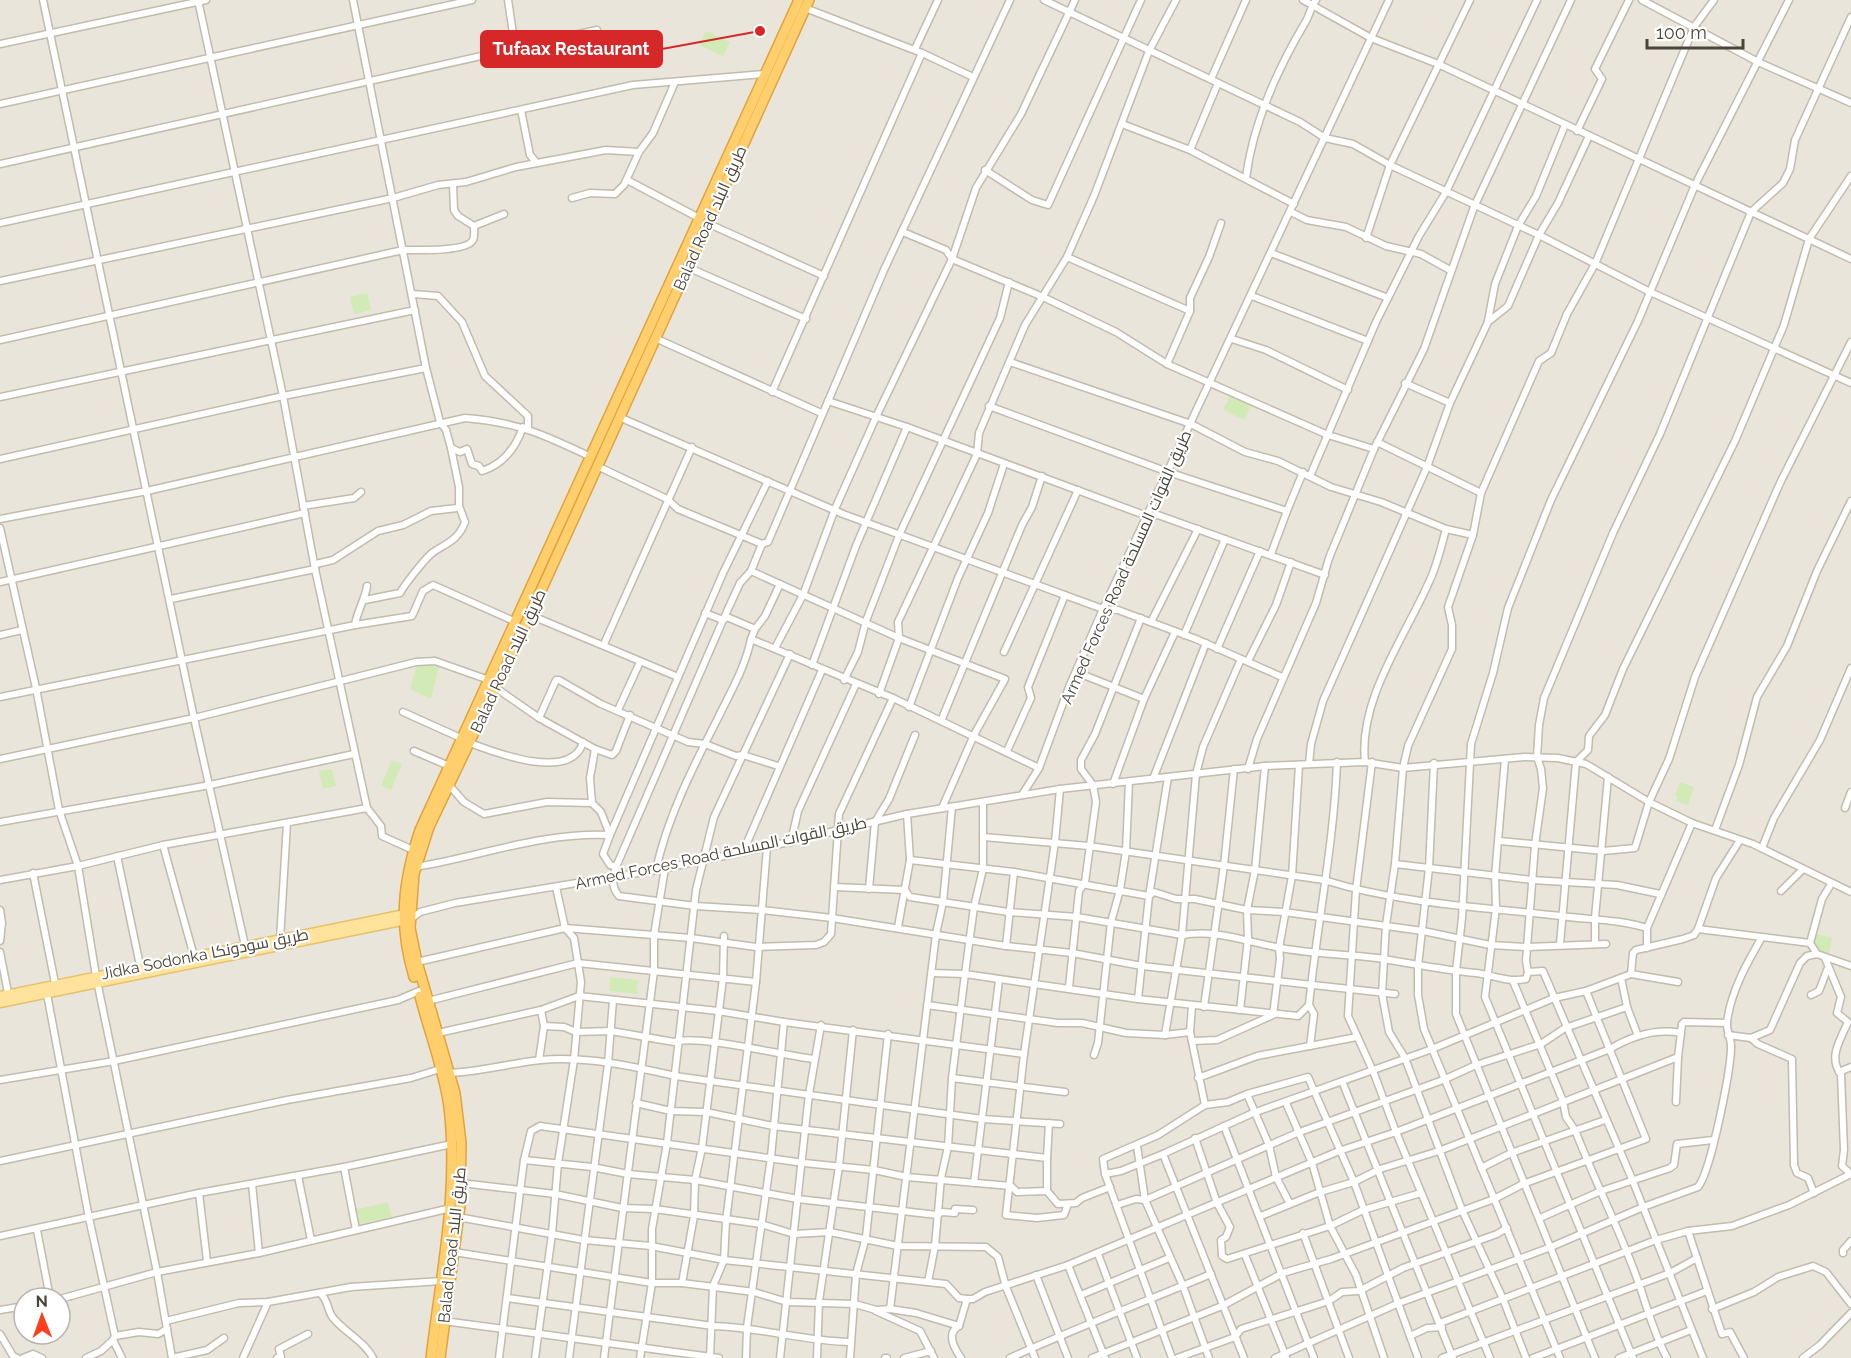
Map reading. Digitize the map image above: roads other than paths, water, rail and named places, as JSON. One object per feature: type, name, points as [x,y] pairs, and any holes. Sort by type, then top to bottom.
[{"type":"highway","name":"Balad Road طريق البلد","points":[[440,1357],[461,1183],[459,1126],[445,1071],[408,951],[416,867],[429,827],[466,741],[530,615],[687,267],[703,221],[765,74],[804,3]]},
{"type":"highway","name":"Balad Road طريق البلد","points":[[493,684],[516,622],[591,457],[804,3]]},
{"type":"highway","name":"Balad Road طريق البلد","points":[[440,1357],[441,1281],[451,1208],[452,1144],[445,1071],[438,1033],[417,962],[407,874],[413,850],[449,766],[466,741]]},
{"type":"main road","name":"Jidka Sodonka طريق سودونكا","points":[[0,1003],[6,997],[281,944],[410,916]]},
{"type":"main road","name":"Jidka Sodonka طريق سودونكا","points":[[6,997],[47,994],[56,988]]},
{"type":"street","points":[[44,0],[171,599],[194,718],[222,834],[246,951]]},
{"type":"street","points":[[0,44],[206,0]]},
{"type":"street","points":[[354,0],[426,368],[440,422],[446,430],[451,448],[459,487],[459,506],[465,522],[458,537],[430,555],[418,572],[407,579],[400,593],[365,600]]},
{"type":"street","points":[[0,104],[471,0]]},
{"type":"street","points":[[508,0],[515,47]]},
{"type":"street","points":[[915,49],[938,0]]},
{"type":"street","points":[[597,466],[667,499],[678,509],[762,544],[768,542],[821,413],[903,232],[926,175],[1010,0]]},
{"type":"street","points":[[1044,0],[1266,106],[1325,138],[1353,144],[1474,207],[1539,235],[1650,292],[1851,383]]},
{"type":"street","points":[[775,648],[803,595],[835,509],[876,417],[952,259],[976,188],[985,170],[1022,114],[1075,0]]},
{"type":"street","points":[[985,170],[1032,200],[1048,205],[1141,0]]},
{"type":"street","points":[[879,694],[899,638],[898,622],[901,613],[977,454],[979,433],[989,406],[1010,362],[1024,325],[1067,256],[1122,124],[1149,51],[1176,0]]},
{"type":"street","points":[[1211,79],[1246,0]]},
{"type":"street","points":[[1303,0],[1314,2],[1371,38],[1438,64],[1851,259]]},
{"type":"street","name":"Armed Forces Road طريق القوات المسلحة","points":[[410,916],[455,903],[656,870],[791,842],[907,814],[1022,795],[1039,768],[1103,609],[1232,339],[1389,0]]},
{"type":"street","points":[[1366,238],[1390,165],[1470,0]]},
{"type":"street","points":[[1270,555],[1287,511],[1329,435],[1388,298],[1446,192],[1537,0]]},
{"type":"street","points":[[1248,769],[1257,739],[1316,603],[1329,558],[1375,446],[1424,349],[1474,207],[1571,0]]},
{"type":"street","points":[[1577,131],[1602,79],[1595,69],[1629,0]]},
{"type":"street","points":[[1642,0],[1758,62],[1851,103]]},
{"type":"street","points":[[1526,1358],[1478,1239],[1462,1210],[1405,1059],[1389,1032],[1383,994],[1384,959],[1403,768],[1408,746],[1452,649],[1449,607],[1473,536],[1481,493],[1539,361],[1551,353],[1567,314],[1595,264],[1694,27],[1714,0]]},
{"type":"street","points":[[1595,1358],[1540,1218],[1523,1184],[1500,1127],[1491,1096],[1463,1035],[1454,1000],[1471,744],[1493,673],[1508,608],[1551,500],[1650,292],[1695,185],[1790,0]]},
{"type":"street","points":[[198,1],[283,396],[328,631],[341,680],[354,754],[367,808],[381,826],[382,836],[413,850]]},
{"type":"street","points":[[1246,178],[1255,134],[1288,52],[1314,2]]},
{"type":"street","points":[[804,3],[974,76]]},
{"type":"street","points":[[905,890],[910,897],[1008,912],[1077,917],[1182,936],[1198,933],[1215,934],[1313,953],[1384,959],[1456,972],[1489,974],[1513,981],[1526,979],[1535,845],[1543,788],[1542,769],[1537,757],[1541,711],[1553,672],[1613,533],[1660,434],[1751,212],[1783,183],[1790,169],[1795,140],[1851,17]]},
{"type":"street","points":[[0,164],[597,30]]},
{"type":"street","points":[[772,392],[922,53]]},
{"type":"street","points":[[0,223],[633,85],[765,74]]},
{"type":"street","points":[[572,198],[590,193],[615,194],[627,180],[675,82]]},
{"type":"street","points":[[1190,150],[1218,83]]},
{"type":"street","points":[[521,110],[530,155],[537,163]]},
{"type":"street","points":[[1122,124],[1190,150],[1294,204]]},
{"type":"street","points":[[1310,764],[1311,744],[1323,701],[1427,467],[1449,403],[1488,322],[1495,284],[1518,226],[1536,196],[1565,125]]},
{"type":"street","points":[[1488,322],[1508,306],[1539,235],[1558,203],[1589,136]]},
{"type":"street","points":[[0,281],[393,198],[537,163],[606,150],[639,152]]},
{"type":"street","points":[[1560,944],[1576,762],[1588,750],[1589,736],[1605,715],[1623,669],[1717,483],[1784,325],[1809,239],[1851,176]]},
{"type":"street","points":[[627,180],[703,221],[824,276]]},
{"type":"street","points":[[453,184],[454,210],[458,216],[474,226]]},
{"type":"street","points":[[1291,212],[1307,220],[1346,227],[1366,238],[1411,253],[1421,254],[1450,270]]},
{"type":"street","points":[[474,226],[504,214]]},
{"type":"street","points":[[1167,364],[1190,311],[1190,298],[1221,224]]},
{"type":"street","points":[[0,340],[403,250],[450,250],[469,244],[474,239],[474,226]]},
{"type":"street","points":[[903,232],[946,250],[952,259],[1043,297],[1116,332],[1167,364],[1329,435],[1375,446],[1427,467],[1481,493]]},
{"type":"street","points":[[1271,253],[1388,298]]},
{"type":"street","points":[[1067,256],[1190,311]]},
{"type":"street","points":[[687,267],[806,319]]},
{"type":"street","points":[[844,680],[858,652],[866,621],[900,533],[1000,318],[1009,282]]},
{"type":"street","points":[[413,294],[438,296],[457,315],[472,340],[476,359],[485,376],[528,416],[526,427],[515,447],[497,464],[482,471],[479,466],[472,464],[467,449],[460,452],[451,448]]},
{"type":"street","points":[[1252,296],[1368,341]]},
{"type":"street","points":[[0,397],[415,310]]},
{"type":"street","points":[[655,338],[821,413]]},
{"type":"street","points":[[1232,339],[1266,350],[1348,390]]},
{"type":"street","points":[[1500,841],[1603,851],[1635,848],[1649,802],[1669,759],[1695,677],[1780,483],[1851,342]]},
{"type":"street","points":[[1010,362],[1191,424],[1245,452],[1278,461],[1355,495],[1446,529],[1473,536]]},
{"type":"street","points":[[0,459],[283,396],[426,368]]},
{"type":"street","points":[[1405,383],[1449,403]]},
{"type":"street","points":[[828,401],[907,427],[1147,516],[1158,515],[1325,575]]},
{"type":"street","points":[[989,406],[1168,472],[1287,511]]},
{"type":"street","points":[[619,417],[868,522],[1103,609],[1118,610],[1141,618],[1206,643],[1282,677]]},
{"type":"street","points":[[0,519],[147,491],[465,418],[526,427],[591,457]]},
{"type":"street","points":[[812,665],[856,546],[907,427]]},
{"type":"street","points":[[604,644],[692,447]]},
{"type":"street","points":[[909,707],[1004,464]]},
{"type":"street","points":[[941,721],[1032,507],[1042,477]]},
{"type":"street","points":[[616,867],[610,865],[603,854],[610,835],[705,613],[768,481]]},
{"type":"street","points":[[1005,652],[1078,490]]},
{"type":"street","points":[[303,506],[354,498],[361,492]]},
{"type":"street","points":[[1715,830],[1739,765],[1757,697],[1787,646],[1817,571],[1851,501]]},
{"type":"street","points":[[171,599],[315,567],[333,560],[378,531],[403,525],[431,511],[459,506]]},
{"type":"street","points":[[0,582],[305,513]]},
{"type":"street","points":[[0,528],[36,688],[59,810],[78,866],[97,980],[142,1205],[158,1272],[172,1358],[207,1350],[224,1338]]},
{"type":"street","points":[[1151,622],[1198,529]]},
{"type":"street","points":[[1446,529],[1430,581],[1405,629],[1371,708],[1364,736],[1368,762],[1356,890],[1348,1016],[1385,1099],[1432,1221],[1490,1358]]},
{"type":"street","points":[[1184,635],[1225,539]]},
{"type":"street","points":[[762,544],[751,571],[740,584],[723,620],[616,867],[612,877],[619,896],[695,906],[762,910],[832,918],[898,927],[969,941],[1107,958],[1142,966],[1349,991],[1395,994]]},
{"type":"street","points":[[1217,649],[1260,550]]},
{"type":"street","points":[[1165,1035],[1182,936],[1196,774],[1203,747],[1245,660],[1276,605],[1291,562]]},
{"type":"street","points":[[751,571],[866,621],[899,638],[966,662],[1005,680],[974,735],[942,808]]},
{"type":"street","points":[[656,870],[662,842],[705,744],[745,663],[755,629],[765,616],[780,584]]},
{"type":"street","points":[[0,697],[355,625],[412,616],[423,591],[433,585],[516,622]]},
{"type":"street","points":[[355,625],[365,600],[367,586]]},
{"type":"street","points":[[1007,751],[1031,698],[1028,687],[1065,595]]},
{"type":"street","points":[[705,613],[723,620]]},
{"type":"street","points":[[530,615],[604,644],[678,677]]},
{"type":"street","points":[[723,620],[727,616],[755,629]]},
{"type":"street","points":[[1069,987],[1079,891],[1084,882],[1096,802],[1094,785],[1081,769],[1082,760],[1095,734],[1141,618]]},
{"type":"street","points":[[0,635],[22,630]]},
{"type":"street","points":[[1113,784],[1144,699],[1174,632]]},
{"type":"street","points":[[751,639],[790,654],[844,680],[893,698],[1039,768]]},
{"type":"street","points":[[1153,779],[1206,643]]},
{"type":"street","points":[[640,1358],[649,1318],[652,1283],[651,1246],[655,1209],[667,1143],[702,861],[714,817],[790,654]]},
{"type":"street","points":[[0,759],[194,718],[389,667],[435,661],[493,684],[539,718],[595,749],[612,755],[616,752],[630,715]]},
{"type":"street","points":[[618,710],[640,662]]},
{"type":"street","points":[[1762,848],[1774,818],[1820,740],[1851,668]]},
{"type":"street","points":[[743,852],[778,766],[822,670]]},
{"type":"street","points":[[1076,672],[1144,699]]},
{"type":"street","points":[[539,718],[556,680],[559,680],[601,704],[688,742],[705,744],[736,756],[743,755],[778,766]]},
{"type":"street","points":[[791,842],[798,811],[856,684]]},
{"type":"street","points":[[417,962],[565,928],[723,939],[756,948],[808,946],[824,942],[831,934],[839,814],[893,698]]},
{"type":"street","points":[[403,712],[466,741],[524,759],[552,764],[563,762],[578,753],[583,742]]},
{"type":"street","points":[[869,889],[875,822],[889,799],[915,735]]},
{"type":"street","points":[[595,749],[590,778],[592,803],[601,812],[610,835]]},
{"type":"street","points":[[414,752],[449,766]]},
{"type":"street","points":[[0,822],[210,785],[354,754]]},
{"type":"street","points":[[1022,795],[1265,766],[1368,762],[1403,768],[1434,763],[1537,757],[1576,762],[1593,767],[1649,802],[1692,823],[1762,848],[1802,870],[1851,892]]},
{"type":"street","points":[[1505,759],[1500,841],[1495,876],[1496,908],[1485,997],[1543,1142],[1609,1294],[1632,1355]]},
{"type":"street","points":[[932,973],[965,974],[1033,985],[1069,987],[1138,999],[1240,1010],[1273,1016],[1298,1016],[1307,1010],[1309,1005],[1313,953],[1335,821],[1337,762]]},
{"type":"street","points":[[1434,763],[1429,868],[1418,966],[1424,1029],[1443,1080],[1560,1358]]},
{"type":"street","points":[[1273,1016],[1278,981],[1279,948],[1292,876],[1299,765]]},
{"type":"street","points":[[1240,1010],[1248,939],[1247,910],[1255,870],[1265,766]]},
{"type":"street","points":[[1204,1007],[1224,865],[1234,769]]},
{"type":"street","points":[[1138,999],[1149,896],[1158,855],[1159,824],[1168,777]]},
{"type":"street","points":[[1595,944],[1595,918],[1600,885],[1608,777]]},
{"type":"street","points":[[1094,1055],[1104,994],[1111,922],[1120,890],[1126,851],[1129,782]]},
{"type":"street","points":[[449,785],[464,802],[484,814],[547,802],[592,803]]},
{"type":"street","points":[[1060,789],[1055,842],[1037,949],[1006,1215],[1037,1218],[1064,1215],[1068,1204]]},
{"type":"street","points":[[1845,808],[1851,792]]},
{"type":"street","points":[[928,1282],[935,1246],[940,1178],[948,1147],[952,1113],[952,1078],[969,941],[983,868],[983,802]]},
{"type":"street","points":[[890,1309],[936,934],[943,902],[952,807]]},
{"type":"street","points":[[0,880],[78,866],[164,845],[367,808]]},
{"type":"street","points":[[898,927],[910,860],[907,814]]},
{"type":"street","points":[[281,944],[287,823]]},
{"type":"street","points":[[1647,948],[1647,928],[1692,823]]},
{"type":"street","points":[[416,867],[527,840],[583,834],[610,835]]},
{"type":"street","points":[[984,837],[1055,842],[1158,855],[1324,880],[1356,890],[1425,901],[1595,918],[1647,928]]},
{"type":"street","points":[[1631,974],[1633,951],[1694,935],[1716,878],[1740,840]]},
{"type":"street","points":[[164,845],[195,961]]},
{"type":"street","points":[[710,1357],[713,1286],[724,1260],[726,1221],[732,1188],[756,982],[756,948],[762,910],[767,847]]},
{"type":"street","points":[[117,856],[141,971]]},
{"type":"street","points":[[910,860],[1084,882],[1149,896]]},
{"type":"street","points":[[1395,864],[1532,880],[1617,885],[1660,894]]},
{"type":"street","points":[[604,1358],[654,971],[654,935],[665,868]]},
{"type":"street","points":[[1781,891],[1802,870]]},
{"type":"street","points":[[1006,946],[1014,872]]},
{"type":"street","points":[[33,873],[56,988]]},
{"type":"street","points":[[1831,884],[1822,899],[1810,943],[1817,954],[1851,966]]},
{"type":"street","points":[[535,1358],[552,1234],[558,1163],[574,1060],[581,975],[574,938],[565,928],[556,887]]},
{"type":"street","points":[[834,887],[905,890]]},
{"type":"street","points":[[1149,896],[1154,892],[1247,910],[1284,912],[1354,923],[1386,925],[1491,945],[1527,947],[1606,944]]},
{"type":"street","points":[[0,910],[2,923],[0,941]]},
{"type":"street","points":[[1698,929],[1810,943]]},
{"type":"street","points":[[1275,1358],[1286,1356],[1339,1329],[1399,1303],[1429,1294],[1551,1247],[1643,1207],[1698,1187],[1708,1168],[1731,1049],[1727,1023],[1738,984],[1762,937]]},
{"type":"street","points":[[682,1283],[694,1216],[695,1180],[702,1148],[723,978],[723,939]]},
{"type":"street","points":[[0,952],[6,997]]},
{"type":"street","points":[[1728,1035],[1751,1038],[1770,1030],[1800,963],[1806,956],[1817,954]]},
{"type":"street","points":[[1410,1336],[1625,1250],[1688,1231],[1732,1226],[1814,1193],[1851,1174],[1842,1166],[1844,1150],[1839,1071],[1835,1068],[1834,1054],[1848,1022],[1837,1012],[1840,995],[1825,958]]},
{"type":"street","points":[[428,1001],[578,963],[756,982]]},
{"type":"street","points":[[1811,995],[1819,991],[1826,977],[1828,966]]},
{"type":"street","points":[[1528,972],[1543,971],[1565,1028],[1581,1059],[1632,1179],[1703,1358]]},
{"type":"street","points":[[1105,1174],[1121,1171],[1253,1113],[1432,1049],[1554,998],[1586,991],[1631,974],[1678,982]]},
{"type":"street","points":[[1621,978],[1626,1007],[1638,1036]]},
{"type":"street","points":[[974,1183],[980,1152],[999,980]]},
{"type":"street","points":[[1513,981],[1563,1101],[1566,1117],[1575,1130],[1613,1220],[1639,1284],[1658,1342],[1667,1358]]},
{"type":"street","points":[[0,1080],[114,1061],[398,1000],[419,991]]},
{"type":"street","points":[[1092,1358],[1104,1356],[1131,1341],[1161,1332],[1222,1306],[1283,1273],[1315,1264],[1494,1199],[1523,1184],[1587,1162],[1646,1138],[1586,991]]},
{"type":"street","points":[[47,994],[89,1218],[106,1286],[114,1338],[122,1358]]},
{"type":"street","points":[[438,1033],[541,1010],[579,996],[684,1006],[784,1022],[821,1025],[1024,1054]]},
{"type":"street","points":[[569,1358],[592,1167],[599,1134],[608,1064],[613,1000]]},
{"type":"street","points":[[927,1005],[1165,1035],[1190,1032]]},
{"type":"street","points":[[1309,1005],[1314,1014],[1310,1046]]},
{"type":"street","points":[[1192,1006],[1190,1032],[1205,1105]]},
{"type":"street","points":[[1117,1205],[1136,1199],[1145,1200],[1207,1170],[1269,1144],[1385,1099],[1443,1080],[1476,1065],[1540,1044],[1565,1028],[1626,1007]]},
{"type":"street","points":[[539,1060],[544,1026],[541,1010]]},
{"type":"street","points":[[1193,1041],[1217,1040],[1273,1016]]},
{"type":"street","points":[[746,1358],[747,1327],[754,1292],[771,1157],[784,1022]]},
{"type":"street","points":[[1676,1102],[1678,1057],[1684,1022],[1727,1023]]},
{"type":"street","points":[[780,1358],[804,1163],[809,1094],[821,1025]]},
{"type":"street","points":[[544,1026],[564,1027],[576,1032],[611,1031],[674,1042],[680,1040],[747,1048],[814,1059]]},
{"type":"street","points":[[817,1358],[819,1301],[839,1166],[853,1030]]},
{"type":"street","points":[[458,1217],[584,1240],[651,1246],[724,1260],[825,1269],[946,1284],[959,1298],[967,1299],[1098,1254],[1128,1239],[1188,1217],[1249,1188],[1340,1150],[1396,1132],[1491,1096],[1638,1036],[1664,1030],[1681,1033]]},
{"type":"street","points":[[850,1358],[856,1274],[866,1237],[888,1034]]},
{"type":"street","points":[[1198,1078],[1257,1056],[1357,1037]]},
{"type":"street","points":[[1751,1038],[1758,1044],[1792,1059],[1794,1165],[1797,1173],[1808,1178],[1814,1193]]},
{"type":"street","points":[[1261,1216],[1320,1192],[1354,1182],[1380,1170],[1439,1151],[1563,1101],[1594,1091],[1666,1059],[1678,1057]]},
{"type":"street","points":[[0,1161],[445,1071],[487,1071],[539,1060],[574,1060],[640,1068],[675,1076],[982,1119],[1060,1124]]},
{"type":"street","points":[[1839,1071],[1851,1067]]},
{"type":"street","points":[[1172,1358],[1105,1174],[1103,1159],[1137,1146],[1205,1105],[1228,1102],[1247,1094],[1308,1077],[1312,1092],[1329,1121],[1354,1182],[1418,1358]]},
{"type":"street","points":[[952,1078],[1065,1092]]},
{"type":"street","points":[[1342,1081],[1368,1140],[1389,1202],[1417,1263],[1453,1356]]},
{"type":"street","points":[[1247,1094],[1253,1113],[1269,1144],[1276,1177],[1290,1204]]},
{"type":"street","points":[[636,1102],[671,1111],[706,1112],[773,1126],[841,1133],[911,1144],[1047,1158]]},
{"type":"street","points":[[1286,1103],[1297,1133],[1312,1163],[1330,1226],[1346,1253],[1384,1358]]},
{"type":"street","points":[[1481,1168],[1511,1153],[1605,1120]]},
{"type":"street","points":[[1049,1123],[1047,1191],[1058,1204],[1080,1202],[1082,1198],[1110,1186]]},
{"type":"street","points":[[499,1358],[524,1160],[531,1131],[540,1126],[804,1163],[874,1170],[907,1177],[940,1178],[1011,1186],[1017,1192],[1047,1191]]},
{"type":"street","points":[[1224,1126],[1272,1244],[1294,1311],[1314,1358]]},
{"type":"street","points":[[1195,1138],[1217,1203],[1230,1227],[1226,1237],[1221,1240],[1222,1256],[1227,1259],[1330,1226],[1363,1210],[1421,1193]]},
{"type":"street","points":[[1540,1218],[1600,1191],[1674,1165],[1677,1144],[1713,1140]]},
{"type":"street","points":[[0,1236],[37,1230],[199,1193],[298,1176],[452,1144]]},
{"type":"street","points":[[1137,1146],[1145,1200],[1183,1286],[1209,1358]]},
{"type":"street","points":[[1163,1154],[1244,1358]]},
{"type":"street","points":[[524,1160],[592,1167],[628,1174],[695,1180],[732,1188],[869,1209],[902,1210],[937,1215],[942,1212],[955,1213],[955,1209],[973,1210]]},
{"type":"street","points":[[344,1167],[356,1230]]},
{"type":"street","points":[[298,1176],[311,1240]]},
{"type":"street","points":[[461,1183],[555,1194],[589,1203],[622,1208],[655,1209],[726,1221],[761,1224],[794,1234],[830,1232],[866,1237],[898,1246],[986,1247],[998,1257],[1005,1287],[1035,1358]]},
{"type":"street","points":[[252,1184],[259,1252]]},
{"type":"street","points":[[199,1193],[207,1261]]},
{"type":"street","points":[[72,1296],[158,1272],[259,1252],[451,1208]]},
{"type":"street","points":[[1177,1358],[1206,1350],[1235,1336],[1241,1329],[1329,1301],[1342,1292],[1359,1291],[1417,1263],[1497,1234],[1507,1228]]},
{"type":"street","points":[[37,1230],[48,1286]]},
{"type":"street","points":[[1688,1231],[1722,1334],[1730,1332],[1744,1358]]},
{"type":"street","points":[[1303,1233],[1349,1358]]},
{"type":"street","points":[[1844,1253],[1843,1250],[1851,1241]]},
{"type":"street","points":[[454,1252],[581,1270],[614,1278],[652,1283],[713,1286],[754,1292],[787,1302],[819,1301],[855,1304],[876,1310],[920,1331],[932,1354],[904,1358]]},
{"type":"street","points":[[1098,1254],[1137,1358]]},
{"type":"street","points":[[1245,1255],[1286,1356]]},
{"type":"street","points":[[1081,1295],[1169,1258]]},
{"type":"street","points":[[1443,1358],[1670,1273],[1696,1258]]},
{"type":"street","points":[[1068,1265],[1104,1356]]},
{"type":"street","points":[[1712,1309],[1754,1292],[1778,1277],[1813,1266],[1826,1272],[1851,1304]]},
{"type":"street","points":[[1010,1358],[1091,1321],[1152,1300],[1211,1274]]},
{"type":"street","points":[[1036,1275],[1068,1358]]},
{"type":"street","points":[[86,1358],[97,1356],[114,1338],[139,1332],[158,1334],[166,1325],[221,1306],[268,1302],[351,1287],[441,1281]]},
{"type":"street","points":[[1533,1358],[1707,1292]]},
{"type":"street","points":[[321,1294],[327,1299],[333,1318],[356,1341],[365,1345],[373,1358]]},
{"type":"street","points":[[507,1298],[713,1326],[747,1327],[819,1341],[850,1342]]},
{"type":"street","points":[[961,1358],[952,1339],[953,1332],[959,1326],[967,1299]]},
{"type":"street","points":[[243,1358],[268,1302]]},
{"type":"street","points":[[876,1310],[890,1309],[959,1326]]},
{"type":"street","points":[[1803,1358],[1820,1345],[1851,1313]]},
{"type":"street","points":[[444,1321],[538,1332],[675,1355],[719,1358]]},
{"type":"street","points":[[1618,1358],[1632,1355],[1691,1329]]},
{"type":"street","points":[[0,1334],[13,1356],[18,1358]]},
{"type":"street","points":[[280,1358],[279,1349],[282,1346],[308,1334]]},
{"type":"street","points":[[23,1358],[33,1354],[42,1358]]},
{"type":"place","name":"Tufaax Restaurant","points":[[760,31]]}]
